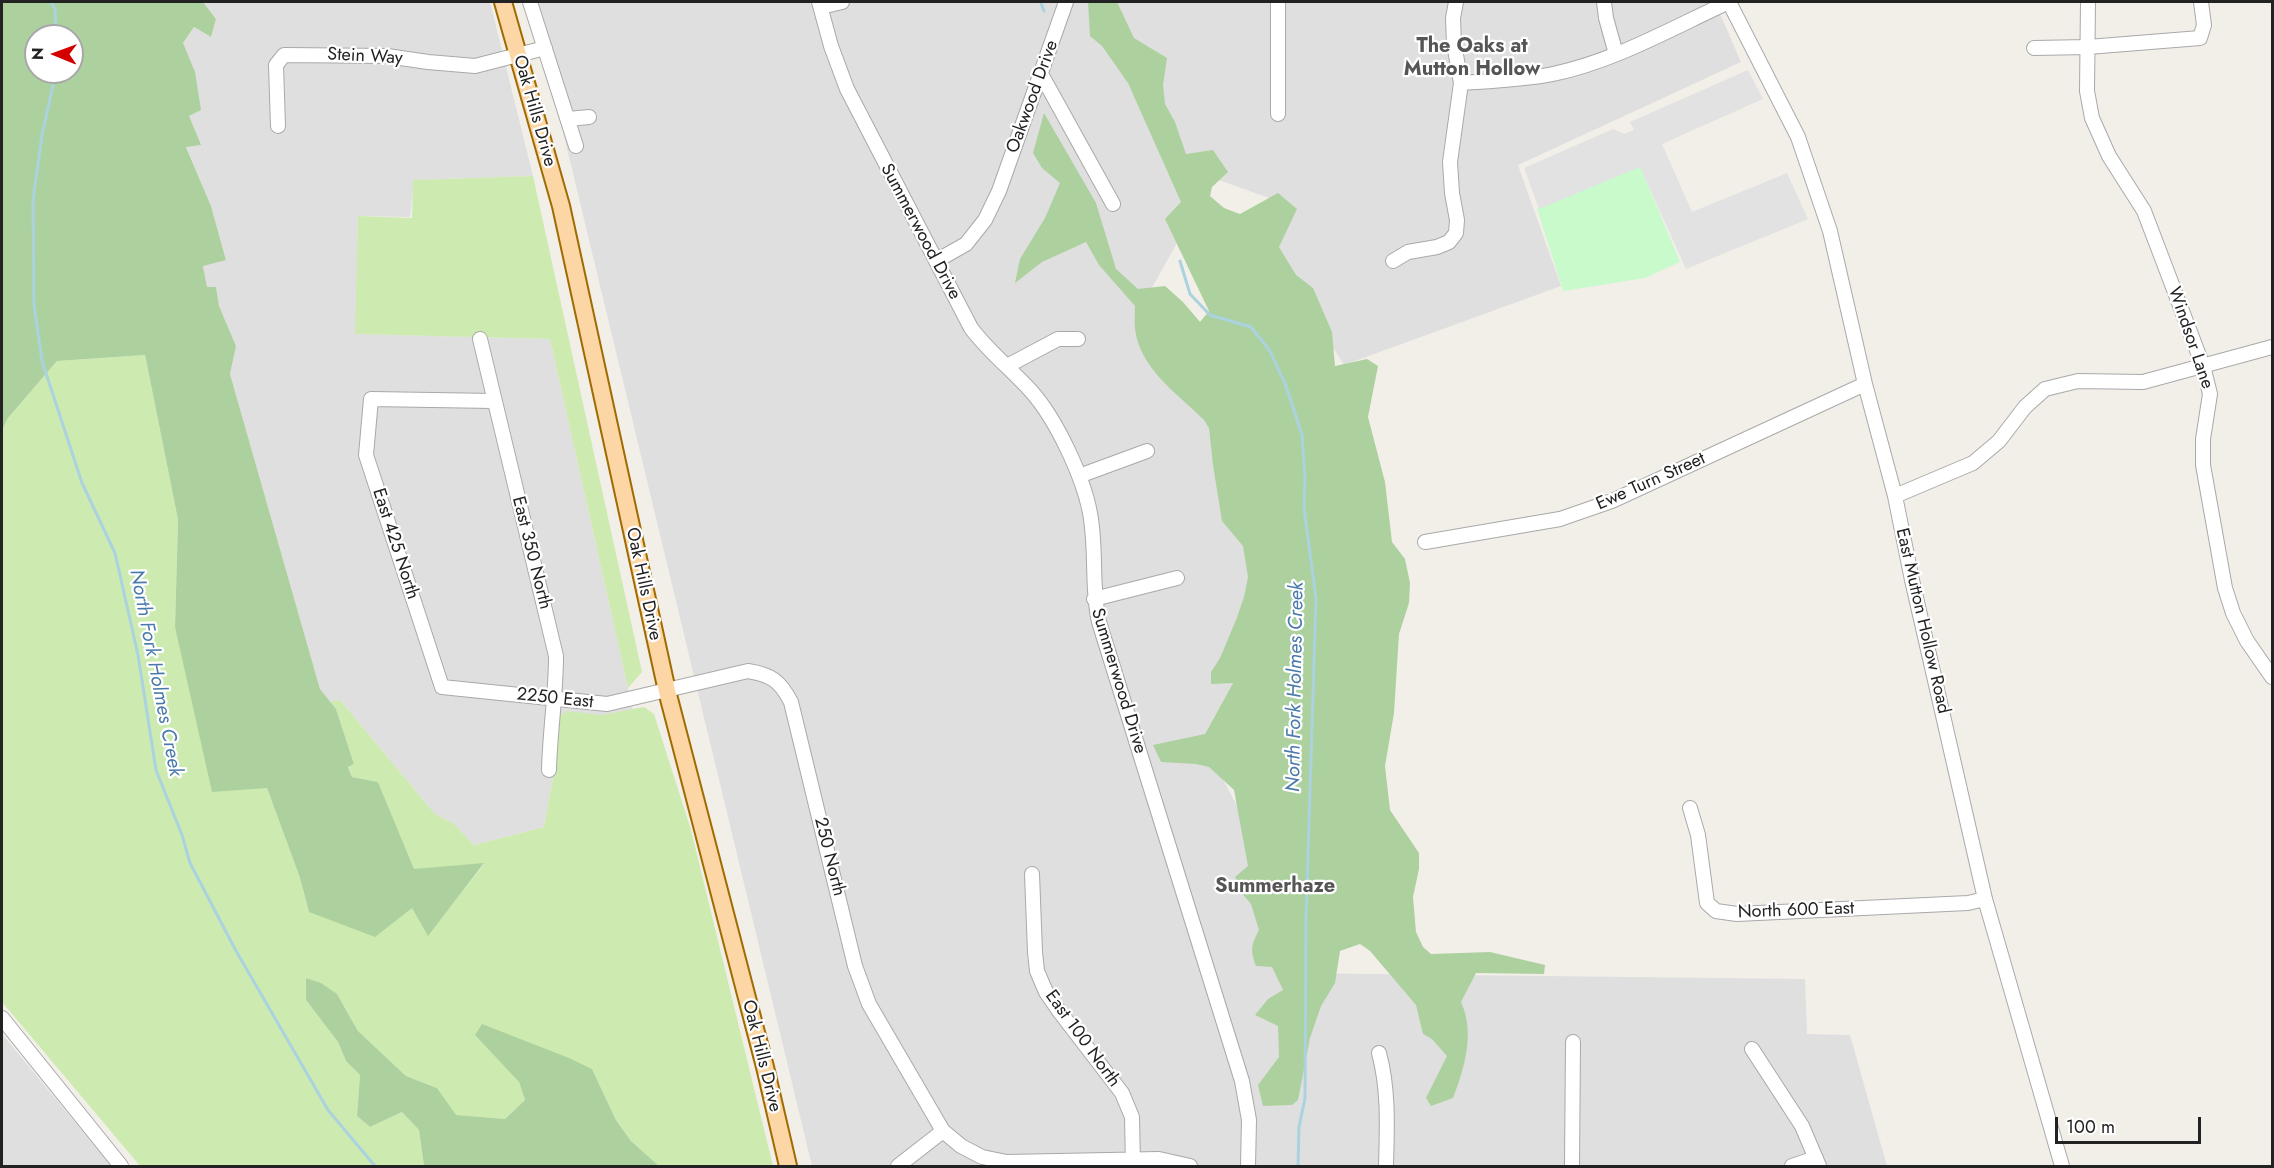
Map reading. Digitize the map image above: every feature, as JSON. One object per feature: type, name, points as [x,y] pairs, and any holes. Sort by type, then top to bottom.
[{"type":"main road","name":"Oak Hills Drive","points":[[503,2],[561,206],[667,691],[765,1067],[788,1167]]},
{"type":"street","points":[[530,2],[576,146]]},
{"type":"street","points":[[820,4],[842,2]]},
{"type":"street","name":"Oakwood Drive","points":[[936,261],[966,244],[985,220],[999,191],[1066,2]]},
{"type":"street","points":[[1278,2],[1278,114]]},
{"type":"street","points":[[1393,261],[1408,252],[1437,247],[1449,242],[1456,232],[1457,220],[1450,162],[1461,83],[1454,44],[1453,18],[1456,2]]},
{"type":"street","points":[[1604,2],[1616,54]]},
{"type":"street","points":[[1461,83],[1512,81],[1554,74],[1616,54],[1729,2]]},
{"type":"street","name":"East Mutton Hollow Road","points":[[1729,2],[1797,137],[1820,199],[1895,496],[1985,899],[2062,1167]]},
{"type":"street","name":"Windsor Lane","points":[[2088,2],[2087,91],[2092,118],[2109,156],[2145,211],[2203,366],[2210,394],[2203,438],[2203,465],[2225,588],[2233,613],[2247,641],[2272,675]]},
{"type":"street","points":[[2034,48],[2088,47],[2199,38],[2204,25],[2202,2]]},
{"type":"street","name":"Summerwood Drive","points":[[820,4],[831,46],[847,89],[971,328],[985,347],[1033,393],[1057,431],[1079,476],[1090,513],[1094,554],[1094,599],[1099,622],[1242,1081],[1249,1120],[1248,1167]]},
{"type":"street","name":"Stein Way","points":[[278,126],[276,64],[284,55],[387,56],[475,66],[545,48]]},
{"type":"street","points":[[1041,74],[1113,204]]},
{"type":"street","points":[[568,119],[589,117]]},
{"type":"street","name":"East 350 North","points":[[480,339],[556,656],[549,770]]},
{"type":"street","points":[[1007,366],[1058,339],[1078,339]]},
{"type":"street","points":[[1895,496],[1973,462],[1999,441],[2025,407],[2045,389],[2078,381],[2144,382],[2272,347]]},
{"type":"street","name":"Ewe Turn Street","points":[[1425,543],[1560,519],[1612,501],[1865,384]]},
{"type":"street","name":"East 425 North","points":[[442,687],[366,455],[371,399],[494,400]]},
{"type":"street","points":[[1079,476],[1147,451]]},
{"type":"street","points":[[1094,599],[1177,578]]},
{"type":"street","name":"250 North","points":[[667,691],[748,671],[765,674],[782,685],[791,702],[859,975],[874,1012],[943,1131]]},
{"type":"street","name":"2250 East","points":[[442,687],[608,704],[667,691]]},
{"type":"street","name":"North 600 East","points":[[1690,808],[1698,835],[1707,903],[1716,911],[1737,915],[1968,903],[1985,899]]},
{"type":"street","name":"East 100 North","points":[[1032,874],[1037,971],[1046,992],[1059,1011],[1122,1093],[1132,1117],[1133,1163]]},
{"type":"street","points":[[2,1018],[121,1167]]},
{"type":"street","points":[[1572,1042],[1572,1167]]},
{"type":"street","points":[[1752,1049],[1802,1126],[1817,1162],[1791,1167]]},
{"type":"street","points":[[1379,1053],[1384,1073],[1387,1107],[1386,1167]]},
{"type":"street","points":[[898,1166],[943,1131],[961,1146],[982,1157],[1007,1162],[1133,1163],[1159,1159],[1190,1167]]},
{"type":"shaded area","points":[[203,2],[490,2],[533,176],[414,180],[410,217],[358,216],[356,334],[550,339],[634,715],[564,717],[544,827],[474,845],[453,823],[435,814],[340,700],[330,702],[320,689],[230,374],[236,346],[219,306],[216,287],[207,287],[203,265],[226,259],[211,206],[186,146],[189,115],[183,43],[194,27],[211,37],[216,19]]},
{"type":"shaded area","points":[[527,2],[1715,2],[1741,62],[1518,165],[1561,286],[1344,365],[1278,260],[1283,203],[1213,178],[1148,295],[1187,351],[1260,549],[1233,683],[1202,739],[1249,829],[1285,973],[1805,979],[1807,1034],[1850,1035],[1887,1166],[812,1166],[564,136]]},
{"type":"shaded area","points":[[1748,70],[1763,99],[1662,144],[1692,212],[1787,173],[1808,219],[1686,269],[1640,167],[1539,209],[1524,168],[1613,129],[1624,134],[1634,130],[1630,122]]},
{"type":"shaded area","points":[[2,1034],[111,1166],[2,1166]]},
{"type":"green space","points":[[2,2],[203,2],[216,19],[211,37],[194,27],[183,43],[195,72],[201,110],[189,116],[201,145],[186,147],[211,206],[226,260],[203,266],[207,287],[216,287],[219,306],[236,346],[230,374],[320,689],[336,709],[354,764],[348,767],[352,777],[378,782],[414,869],[484,863],[428,936],[412,908],[375,937],[309,912],[300,878],[267,788],[212,792],[175,627],[178,520],[145,355],[57,361],[8,418],[2,430]]},
{"type":"green space","points":[[1088,2],[1117,2],[1134,38],[1167,58],[1163,85],[1165,104],[1175,122],[1186,154],[1213,150],[1228,172],[1212,187],[1210,196],[1224,208],[1240,214],[1278,193],[1297,209],[1279,247],[1296,275],[1313,288],[1332,332],[1335,366],[1367,359],[1378,366],[1368,417],[1385,482],[1392,542],[1405,559],[1410,583],[1409,603],[1399,634],[1394,713],[1385,766],[1390,810],[1419,853],[1419,869],[1413,897],[1416,932],[1423,947],[1431,954],[1490,952],[1545,965],[1544,974],[1476,973],[1461,1002],[1467,1025],[1467,1050],[1453,1098],[1431,1106],[1426,1098],[1447,1056],[1432,1039],[1423,1034],[1416,1005],[1370,951],[1360,944],[1340,951],[1335,983],[1321,1006],[1310,1038],[1298,1100],[1292,1105],[1263,1106],[1258,1085],[1279,1057],[1278,1026],[1255,1015],[1268,999],[1283,990],[1272,967],[1256,966],[1252,951],[1259,930],[1251,904],[1240,891],[1235,877],[1248,866],[1234,790],[1209,767],[1161,762],[1153,745],[1205,734],[1233,683],[1211,684],[1211,672],[1220,658],[1236,620],[1248,577],[1243,546],[1222,521],[1209,428],[1204,420],[1161,379],[1144,356],[1138,343],[1135,306],[1099,265],[1086,242],[1042,262],[1015,283],[1020,259],[1045,218],[1060,183],[1042,168],[1033,153],[1044,113],[1096,203],[1116,269],[1138,289],[1165,286],[1200,322],[1209,311],[1165,219],[1181,202],[1128,83],[1102,46],[1090,36]]},
{"type":"green space","points":[[1640,166],[1680,262],[1645,278],[1563,291],[1537,208]]},
{"type":"green space","points":[[533,176],[642,672],[628,688],[550,339],[355,334],[358,216],[412,218],[413,180]]},
{"type":"green space","points":[[145,355],[178,520],[175,627],[267,788],[300,878],[309,912],[412,908],[428,935],[484,864],[414,870],[378,782],[352,777],[348,766],[354,764],[336,709],[330,702],[340,700],[435,814],[453,823],[474,845],[544,827],[554,772],[559,716],[567,711],[601,715],[644,707],[654,714],[691,830],[773,1166],[659,1166],[631,1141],[616,1120],[592,1069],[476,1035],[519,1082],[525,1100],[505,1119],[455,1115],[437,1088],[406,1076],[358,1031],[337,994],[307,978],[306,1000],[338,1042],[346,1061],[360,1075],[357,1116],[370,1127],[402,1112],[419,1130],[424,1166],[140,1166],[2,1002],[2,430],[8,418],[57,361]]},
{"type":"green space","points":[[306,978],[321,983],[337,994],[358,1031],[406,1076],[437,1088],[456,1115],[505,1119],[525,1100],[519,1082],[475,1035],[482,1024],[592,1069],[616,1120],[631,1141],[659,1166],[424,1166],[419,1130],[402,1112],[370,1127],[357,1116],[360,1075],[346,1061],[338,1042],[306,1000]]},
{"type":"waterway","name":"North Fork Holmes Creek","points":[[51,2],[55,9],[56,24]]},
{"type":"waterway","name":"North Fork Holmes Creek","points":[[1041,3],[1044,11]]},
{"type":"waterway","name":"North Fork Holmes Creek","points":[[53,84],[42,135],[33,200],[34,305],[42,361],[82,483],[115,553],[138,655],[156,770],[182,835],[190,863],[235,949],[328,1110],[375,1166]]},
{"type":"waterway","name":"North Fork Holmes Creek","points":[[1180,261],[1190,294],[1210,315],[1251,327],[1270,351],[1286,386],[1302,435],[1305,478],[1304,508],[1316,598],[1306,920],[1305,1098],[1299,1127],[1298,1166]]},
{"type":"district","name":"The Oaks at Mutton Hollow","points":[[1472,58]]},
{"type":"district","name":"Summerhaze","points":[[1275,887]]}]
